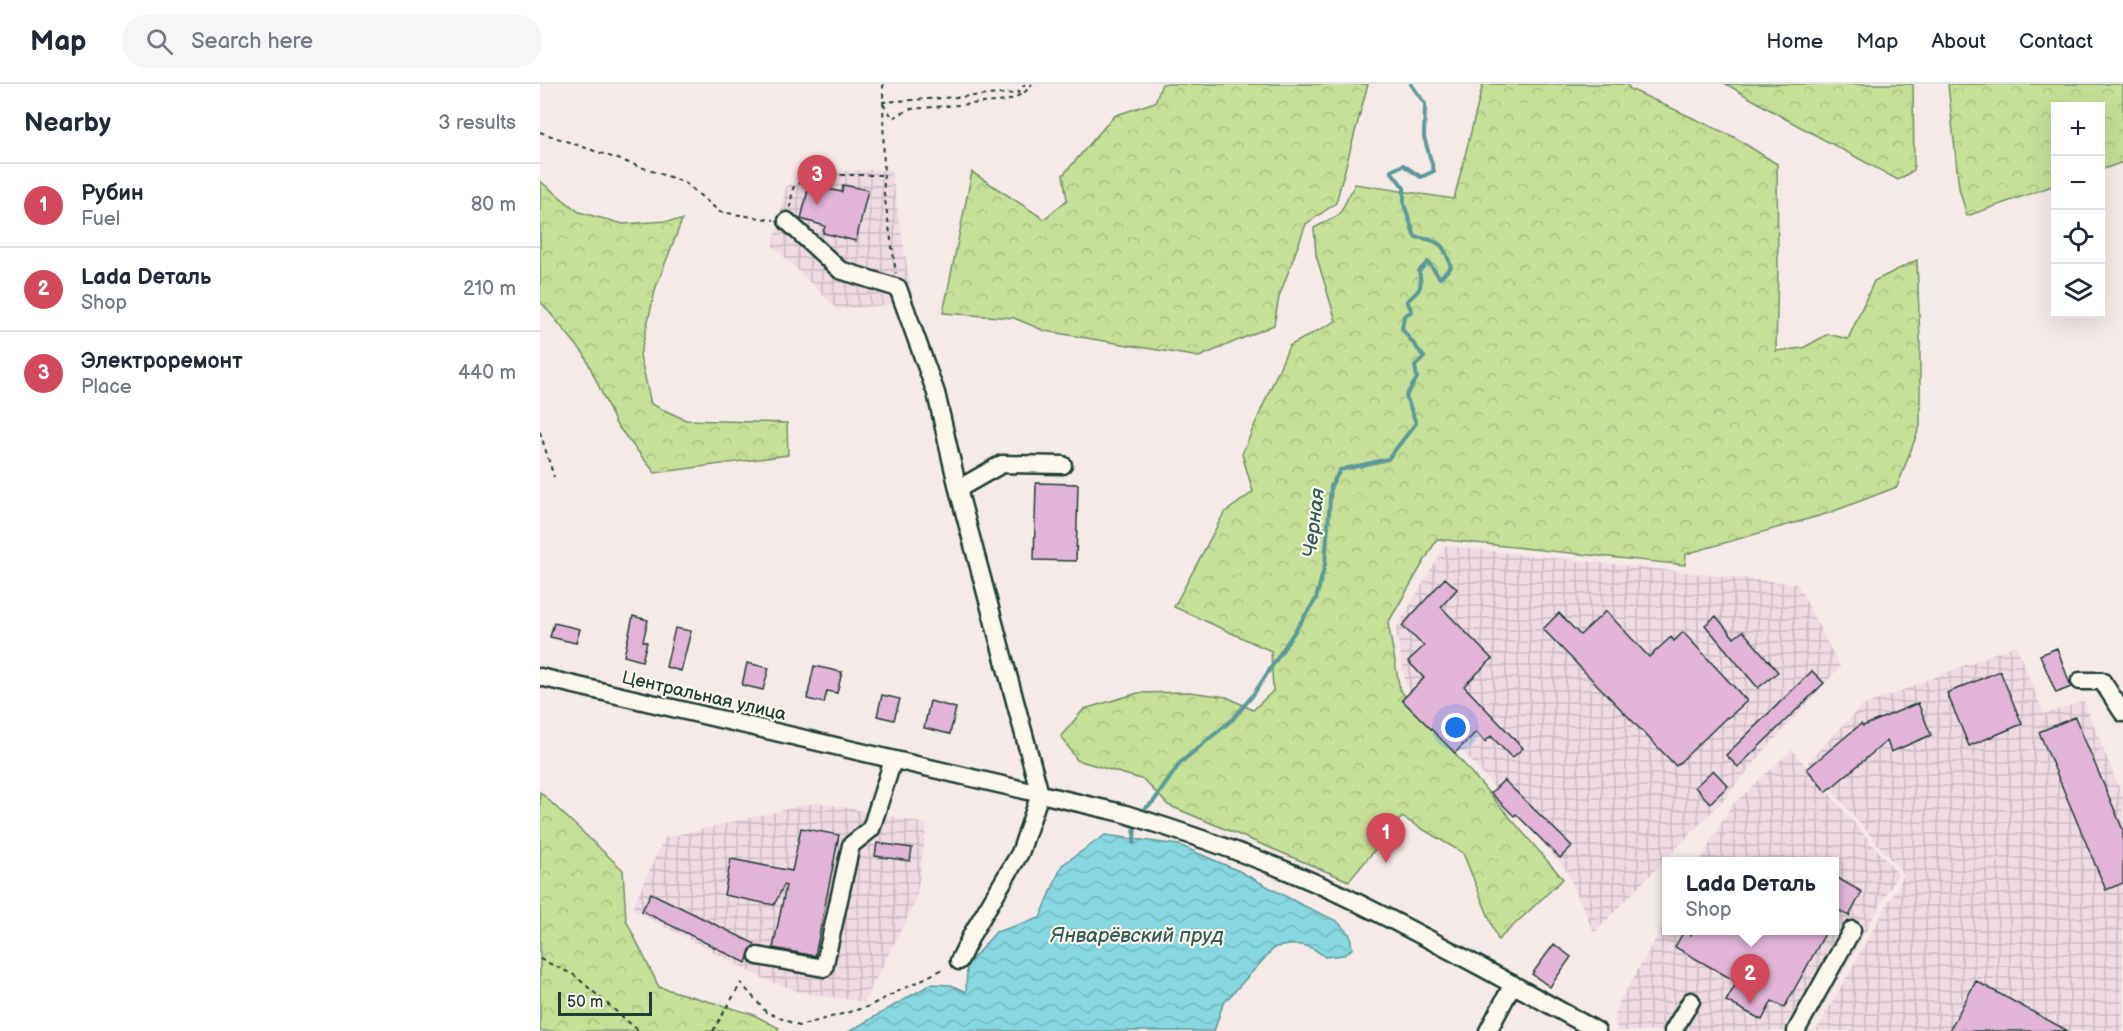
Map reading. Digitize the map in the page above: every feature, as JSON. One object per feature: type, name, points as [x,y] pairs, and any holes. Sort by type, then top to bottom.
[{"type":"street","points":[[787,222],[840,270],[898,288],[936,393],[958,489],[1040,794],[1020,853],[972,934],[959,961]]},
{"type":"street","points":[[958,489],[1002,464],[1063,465]]},
{"type":"street","name":"Центральная улица","points":[[540,677],[1122,813],[1170,828],[1276,867],[1351,899],[1597,1031]]},
{"type":"street","points":[[2080,681],[2102,681],[2123,713]]},
{"type":"street","points":[[758,956],[824,968],[851,845],[871,829],[893,760]]},
{"type":"street","points":[[1796,1031],[1852,930]]},
{"type":"street","points":[[1488,1031],[1513,984]]},
{"type":"street","points":[[1673,1031],[1691,1001]]},
{"type":"path","points":[[883,84],[884,193],[898,288]]},
{"type":"path","points":[[882,102],[1018,93],[1024,84]]},
{"type":"path","points":[[882,102],[893,118],[910,109],[1007,101],[1024,93],[1032,84]]},
{"type":"path","points":[[540,132],[684,183],[720,212],[787,222],[793,188],[811,175],[883,175]]},
{"type":"path","points":[[540,432],[554,477]]},
{"type":"path","points":[[540,959],[574,975],[639,1031]]},
{"type":"path","points":[[713,1031],[741,983],[766,1012],[799,1026],[867,1007],[959,961]]},
{"type":"shaded area","points":[[891,170],[913,303],[837,309],[773,246],[786,187],[801,171]]},
{"type":"shaded area","points":[[1445,546],[1797,584],[1840,667],[1723,800],[1668,857],[1662,857],[1662,863],[1594,933],[1567,871],[1406,686],[1396,629]]},
{"type":"shaded area","points":[[2016,645],[2044,714],[2084,701],[2123,798],[2123,1031],[1816,1031],[1904,875],[1808,762],[1860,707]]},
{"type":"shaded area","points":[[1792,750],[1898,874],[1809,1031],[1618,1031],[1615,1021],[1617,1006],[1662,928],[1662,935],[1839,935],[1839,857],[1702,857],[1731,806]]},
{"type":"shaded area","points":[[818,802],[927,824],[916,901],[864,1002],[803,993],[766,980],[632,909],[664,838]]},
{"type":"green space","points":[[1162,84],[1368,84],[1336,203],[1306,224],[1279,297],[1274,325],[1199,357],[1045,331],[1014,318],[943,313],[972,172],[1044,219],[1067,200],[1063,175],[1114,116],[1155,102]]},
{"type":"green space","points":[[1483,84],[1627,84],[1630,89],[1734,137],[1777,164],[1776,351],[1803,348],[1828,334],[1848,339],[1874,281],[1917,260],[1920,342],[1920,426],[1897,487],[1829,513],[1686,554],[1685,565],[1437,539],[1388,623],[1400,690],[1563,879],[1498,940],[1463,853],[1402,817],[1349,881],[1168,805],[1144,780],[1077,760],[1061,736],[1084,709],[1138,693],[1189,692],[1227,697],[1253,710],[1273,691],[1271,651],[1174,607],[1224,513],[1253,492],[1242,454],[1289,346],[1336,321],[1316,255],[1314,228],[1339,215],[1355,184],[1454,199]]},
{"type":"green space","points":[[1726,84],[1913,84],[1914,170],[1898,180]]},
{"type":"green space","points":[[1948,84],[2123,84],[2123,162],[2105,169],[2105,102],[2051,102],[2051,186],[1967,216],[1959,188]]},
{"type":"green space","points":[[540,181],[579,212],[623,224],[682,220],[656,287],[640,355],[651,404],[686,420],[787,423],[788,455],[655,473],[616,424],[584,354],[540,301]]},
{"type":"green space","points":[[540,792],[623,870],[626,920],[659,987],[752,1014],[779,1028],[777,1031],[540,1031]]},
{"type":"water","name":"Январёвский пруд","points":[[1105,835],[1179,845],[1239,871],[1337,921],[1350,935],[1352,949],[1344,955],[1325,957],[1312,948],[1302,945],[1275,947],[1223,1004],[1214,1031],[850,1031],[931,984],[951,985],[966,992],[967,965],[996,932],[1040,918],[1062,865]]},
{"type":"building","points":[[809,185],[842,192],[843,185],[868,190],[856,241],[823,233],[825,226],[801,219]]},
{"type":"building","points":[[1036,483],[1078,484],[1076,561],[1034,560]]},
{"type":"building","points":[[1445,578],[1457,589],[1441,607],[1492,659],[1464,686],[1523,748],[1512,758],[1491,736],[1485,742],[1476,732],[1455,753],[1402,700],[1424,678],[1408,661],[1424,646],[1402,626]]},
{"type":"building","points":[[1606,611],[1649,657],[1671,637],[1674,641],[1683,632],[1747,701],[1676,766],[1543,629],[1559,613],[1580,635]]},
{"type":"building","points":[[633,616],[648,620],[643,641],[647,642],[642,661],[624,656]]},
{"type":"building","points":[[1716,616],[1734,638],[1743,631],[1778,672],[1758,688],[1705,625]]},
{"type":"building","points":[[554,623],[580,629],[576,643],[550,637]]},
{"type":"building","points":[[675,628],[691,631],[681,671],[666,667]]},
{"type":"building","points":[[2057,648],[2071,687],[2056,693],[2040,655]]},
{"type":"building","points":[[747,663],[769,668],[763,690],[742,685]]},
{"type":"building","points":[[814,666],[842,672],[837,693],[827,691],[824,703],[807,699]]},
{"type":"building","points":[[1812,671],[1824,683],[1738,767],[1726,755]]},
{"type":"building","points":[[2000,671],[2022,724],[1969,746],[1947,693]]},
{"type":"building","points":[[882,695],[900,699],[894,720],[877,716]]},
{"type":"building","points":[[930,701],[956,708],[950,734],[924,728]]},
{"type":"building","points":[[1918,703],[1931,735],[1891,752],[1887,741],[1826,792],[1807,769],[1861,724],[1863,726]]},
{"type":"building","points":[[2075,717],[2123,830],[2123,883],[2106,890],[2039,732]]},
{"type":"building","points":[[1713,770],[1728,786],[1710,803],[1695,787]]},
{"type":"building","points":[[1504,780],[1572,846],[1560,858],[1516,814],[1514,816],[1491,793]]},
{"type":"building","points":[[801,828],[839,835],[815,956],[773,948],[786,886],[784,885],[774,905],[724,895],[731,859],[792,871]]},
{"type":"building","points":[[877,843],[912,848],[910,861],[875,856]]},
{"type":"building","points":[[1839,879],[1862,892],[1849,916],[1839,911]]},
{"type":"building","points":[[651,893],[755,944],[750,950],[746,963],[642,911]]},
{"type":"building","points":[[1682,935],[1824,935],[1784,1008],[1772,1001],[1762,1020],[1726,1001],[1737,982],[1675,947]]},
{"type":"building","points":[[1554,944],[1571,957],[1550,987],[1532,974]]},
{"type":"building","points":[[1976,981],[2068,1031],[1949,1031]]},
{"type":"waterway","name":"Черная","points":[[1140,813],[1154,801],[1180,763],[1233,719],[1253,695],[1316,599],[1325,564],[1331,486],[1340,470],[1388,459],[1416,423],[1406,396],[1417,378],[1415,366],[1424,357],[1402,329],[1404,316],[1412,311],[1407,301],[1419,288],[1421,281],[1419,271],[1428,262],[1440,278],[1451,267],[1446,252],[1439,244],[1415,237],[1404,204],[1404,188],[1391,171],[1403,165],[1421,177],[1434,171],[1424,137],[1425,104],[1411,84]]},
{"type":"waterway","name":"Черная","points":[[1134,843],[1135,820]]},
{"type":"place","name":"Электроремонт","points":[[817,205]]},
{"type":"place","name":"Рубин","points":[[1386,863]]},
{"type":"place","name":"Lada Dеталь","points":[[1750,1004]]}]
